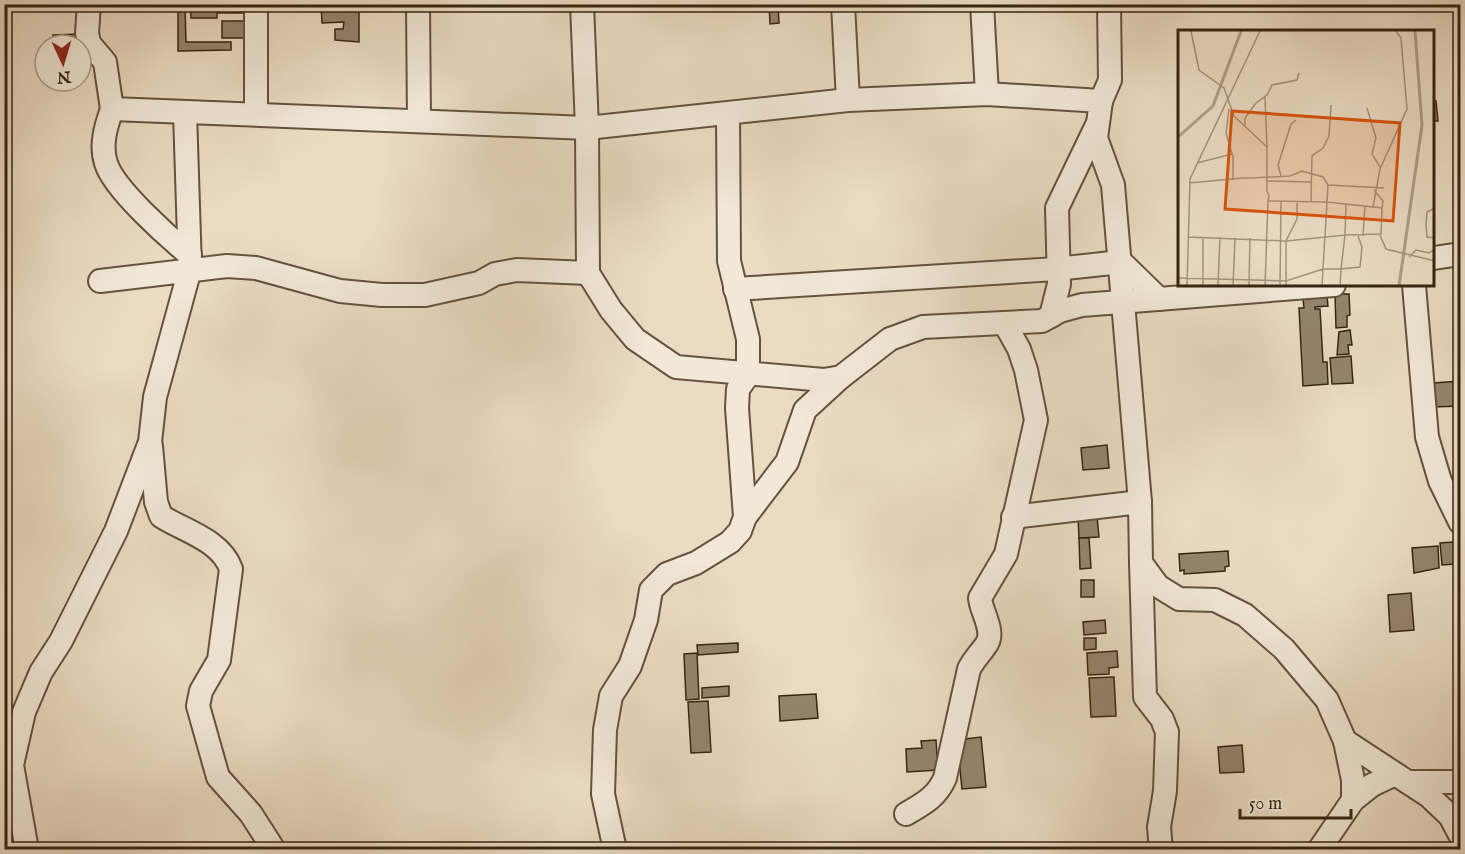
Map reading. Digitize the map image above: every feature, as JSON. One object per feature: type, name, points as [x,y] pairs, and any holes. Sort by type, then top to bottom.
[{"type":"street","points":[[89,4],[87,33],[89,43],[105,62],[112,109],[104,146],[106,165],[122,190],[190,262]]},
{"type":"street","points":[[256,4],[256,114]]},
{"type":"street","points":[[418,4],[419,121]]},
{"type":"street","points":[[582,4],[587,128],[588,273],[611,310],[635,339],[676,366],[748,375],[824,380],[841,377]]},
{"type":"street","points":[[843,4],[849,100]]},
{"type":"street","points":[[982,4],[987,94]]},
{"type":"street","points":[[1051,316],[1058,294],[1057,208],[1096,125],[1101,101],[1110,80],[1109,4]]},
{"type":"street","points":[[112,109],[587,128],[849,100],[987,94],[1101,101]]},
{"type":"street","points":[[185,112],[190,262],[157,388],[150,442],[156,502],[161,516],[209,542],[222,553],[231,569],[219,660],[201,691],[198,706],[218,777],[251,814],[274,849]]},
{"type":"street","points":[[728,114],[729,261],[746,322],[748,375],[738,389],[737,408],[746,517]]},
{"type":"street","points":[[1096,125],[1099,151],[1113,185],[1121,262],[1140,502],[1145,697],[1162,719],[1167,732],[1165,791],[1159,827],[1161,849]]},
{"type":"street","points":[[1435,258],[1461,254]]},
{"type":"street","points":[[100,280],[190,262],[256,268],[340,291],[382,296],[425,295],[479,284],[495,274],[517,270],[588,273]]},
{"type":"street","points":[[735,289],[1056,269],[1121,262]]},
{"type":"street","points":[[1121,262],[1159,299]]},
{"type":"street","points":[[615,849],[603,794],[605,730],[611,696],[630,666],[646,620],[651,590],[667,574],[696,563],[730,542],[787,462],[805,410],[864,358],[902,333],[946,324],[1005,324],[1042,321],[1082,305],[1322,286]]},
{"type":"street","points":[[1414,286],[1427,437],[1450,479],[1461,522]]},
{"type":"street","points":[[906,814],[940,791],[945,778],[969,669],[976,655],[988,644],[990,636],[980,597],[1006,554],[1036,420],[1026,370],[1005,324]]},
{"type":"street","points":[[27,849],[12,765],[24,712],[41,672],[61,640],[116,531],[150,442]]},
{"type":"street","points":[[1013,517],[1140,502]]},
{"type":"street","points":[[1142,563],[1158,586],[1179,599],[1215,600],[1245,615],[1284,649],[1327,700],[1345,741],[1353,780],[1353,800]]},
{"type":"street","points":[[1345,741],[1429,796],[1450,816],[1461,835]]},
{"type":"street","points":[[1318,849],[1353,800],[1372,785],[1402,778],[1461,782]]},
{"type":"building","points":[[321,4],[359,4],[359,42],[335,40],[335,29],[343,29],[344,22],[322,23]]},
{"type":"building","points":[[769,4],[778,4],[779,23],[770,24]]},
{"type":"building","points":[[190,5],[245,5],[245,13],[217,13],[217,18],[191,18]]},
{"type":"building","points":[[178,6],[185,6],[186,42],[231,42],[231,50],[178,51]]},
{"type":"building","points":[[222,21],[244,21],[244,38],[222,38]]},
{"type":"building","points":[[1435,101],[1436,101],[1438,121],[1435,121]]},
{"type":"building","points":[[1335,294],[1349,294],[1350,315],[1347,316],[1347,327],[1336,328]]},
{"type":"building","points":[[1327,297],[1328,306],[1315,307],[1315,309],[1320,309],[1323,362],[1327,362],[1328,384],[1303,386],[1299,308],[1304,308],[1303,299]]},
{"type":"building","points":[[1350,330],[1352,345],[1348,345],[1349,354],[1337,355],[1339,332]]},
{"type":"building","points":[[1351,356],[1353,383],[1332,384],[1330,358]]},
{"type":"building","points":[[1460,381],[1460,406],[1433,407],[1434,383]]},
{"type":"building","points":[[1107,445],[1109,468],[1083,470],[1081,448]]},
{"type":"building","points":[[1097,516],[1099,537],[1079,538],[1078,517]]},
{"type":"building","points":[[1079,538],[1089,538],[1091,568],[1080,569]]},
{"type":"building","points":[[1453,542],[1455,564],[1442,565],[1440,543]]},
{"type":"building","points":[[1438,546],[1439,568],[1414,573],[1412,548]]},
{"type":"building","points":[[1228,551],[1229,566],[1225,567],[1225,571],[1184,574],[1184,570],[1180,571],[1179,554]]},
{"type":"building","points":[[1081,580],[1094,580],[1094,597],[1081,597]]},
{"type":"building","points":[[1411,593],[1414,630],[1390,632],[1388,595]]},
{"type":"building","points":[[1105,620],[1106,633],[1084,635],[1083,622]]},
{"type":"building","points":[[1084,638],[1096,638],[1096,649],[1084,650]]},
{"type":"building","points":[[738,643],[738,652],[698,655],[697,645]]},
{"type":"building","points":[[1117,651],[1118,667],[1109,668],[1109,674],[1088,675],[1087,653]]},
{"type":"building","points":[[697,653],[699,699],[686,700],[684,654]]},
{"type":"building","points":[[1114,677],[1116,716],[1091,717],[1089,678]]},
{"type":"building","points":[[729,686],[729,696],[702,698],[702,688]]},
{"type":"building","points":[[816,694],[818,718],[780,721],[779,696]]},
{"type":"building","points":[[708,701],[711,752],[691,753],[688,702]]},
{"type":"building","points":[[981,737],[986,787],[962,789],[957,740]]},
{"type":"building","points":[[936,740],[938,770],[907,772],[906,749],[922,748],[921,741]]},
{"type":"building","points":[[1242,745],[1244,772],[1220,773],[1218,747]]}]
